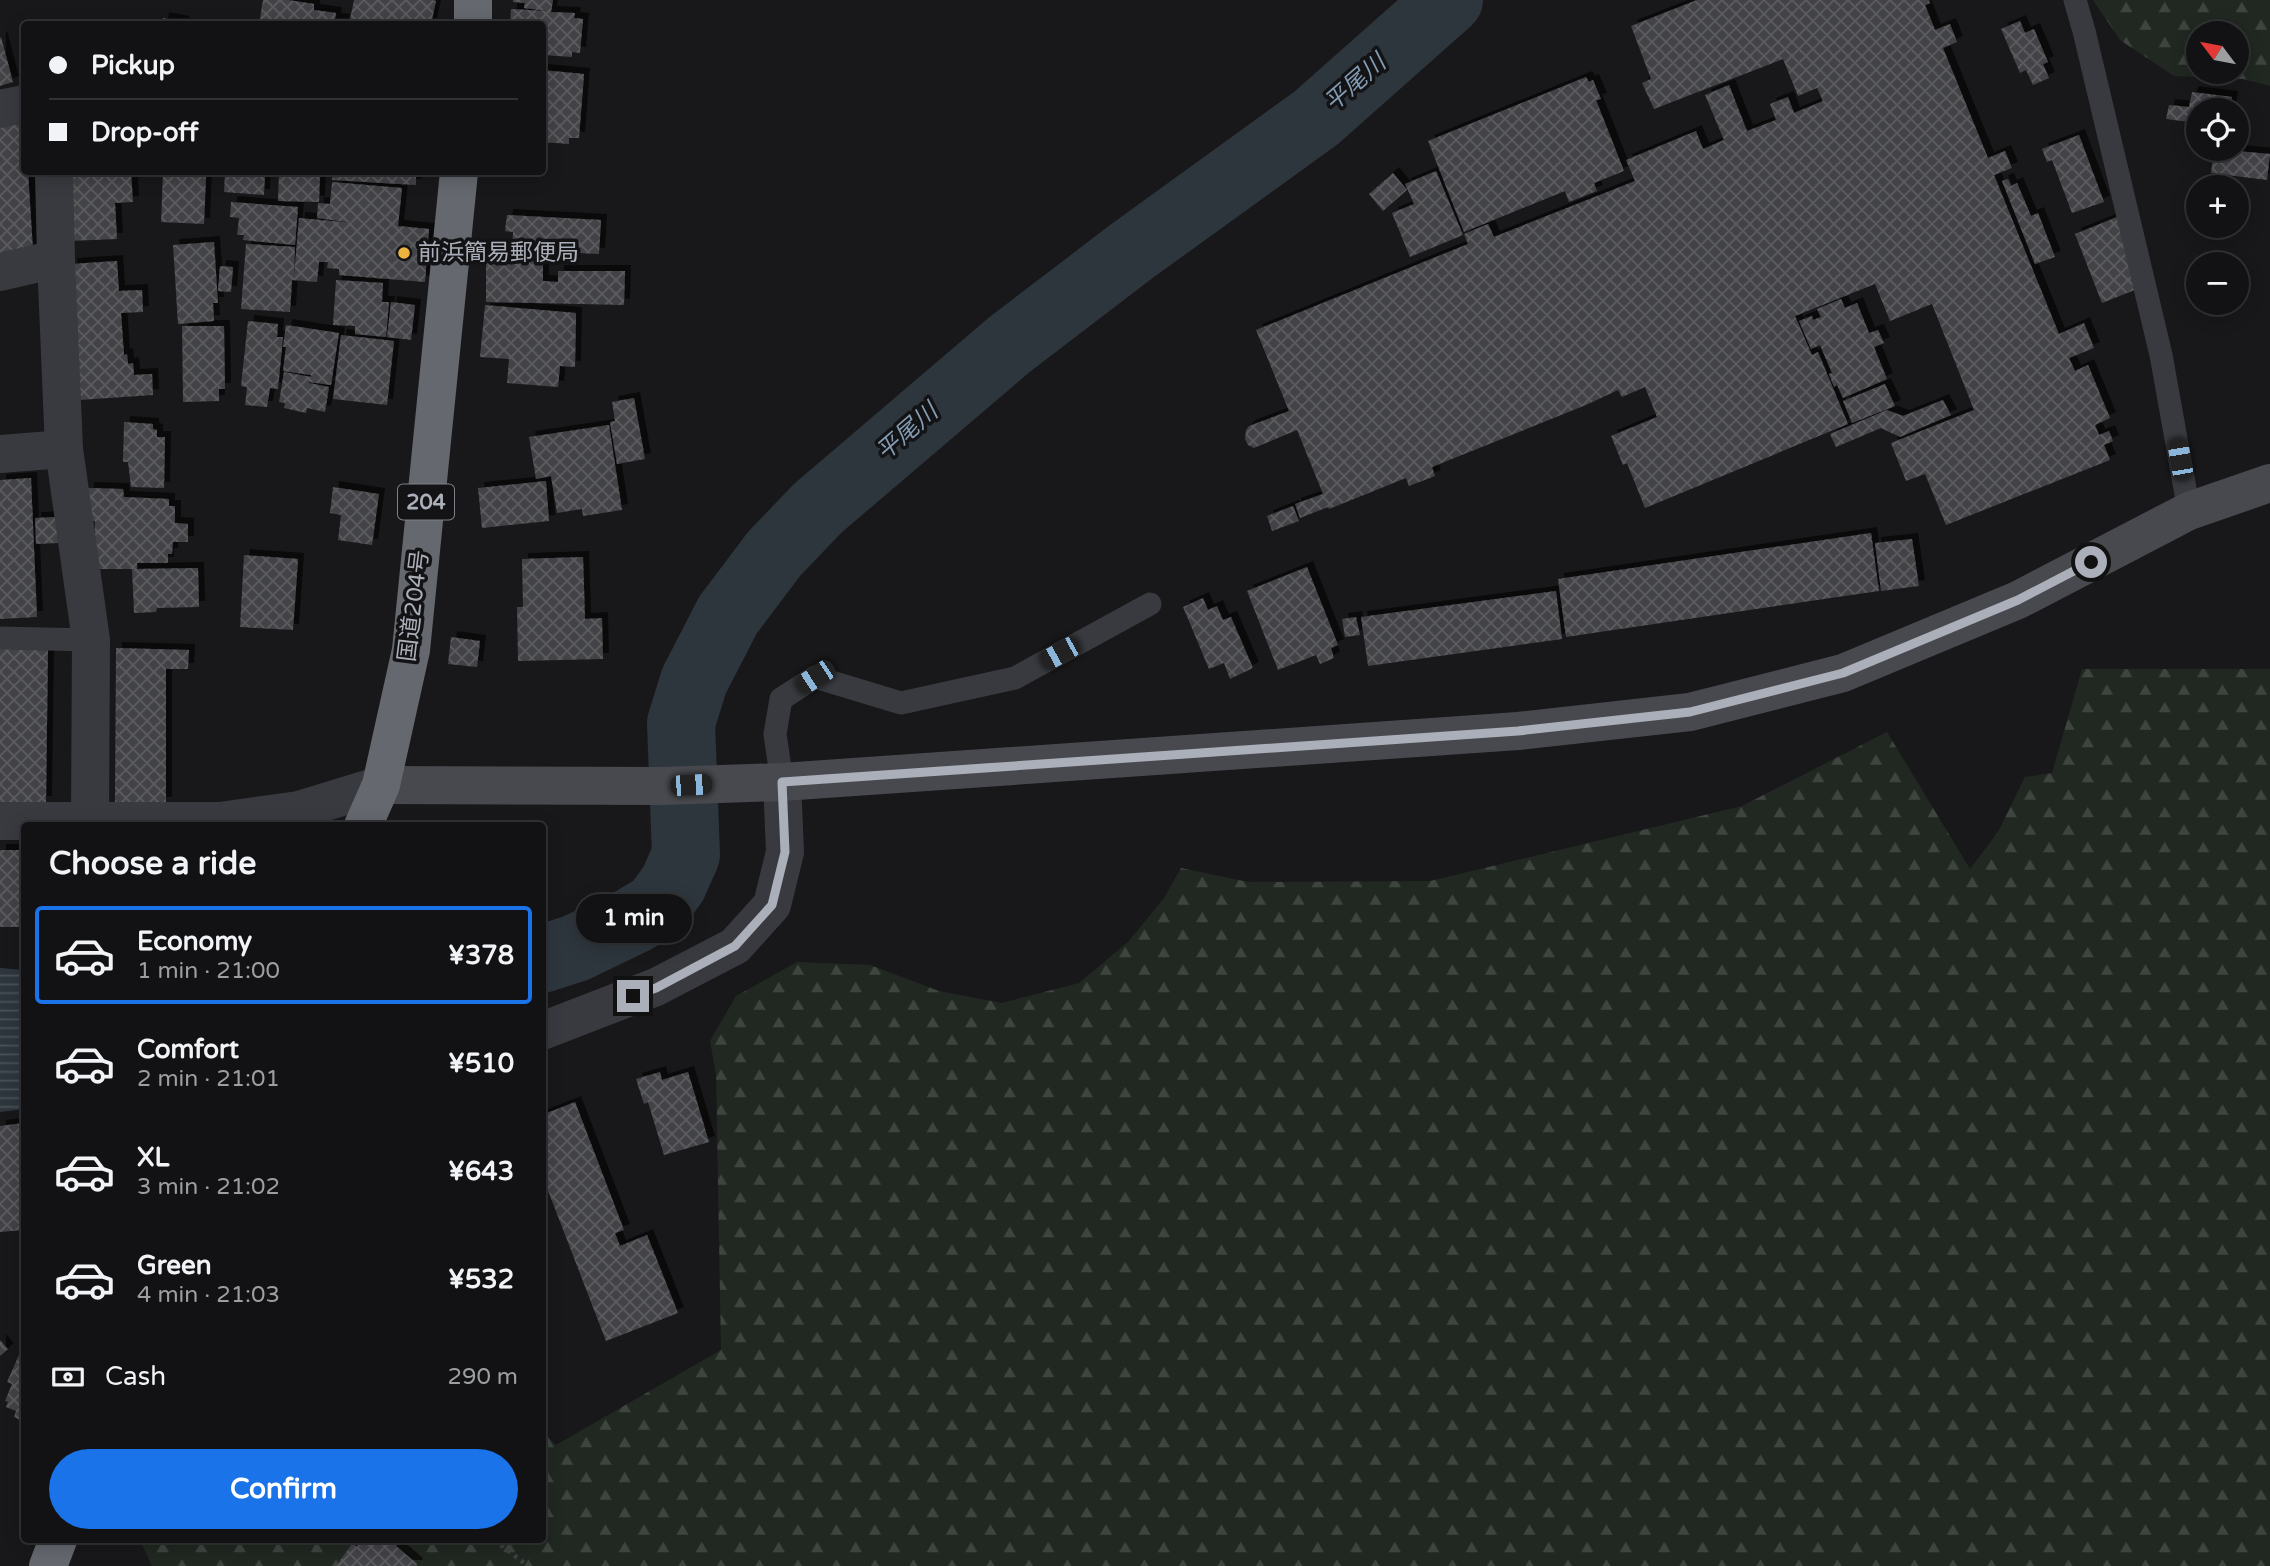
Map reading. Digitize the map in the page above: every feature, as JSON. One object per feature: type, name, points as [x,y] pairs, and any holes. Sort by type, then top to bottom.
[{"type":"highway","points":[[473,0],[473,21]]},
{"type":"highway","name":"国道204号","points":[[365,822],[381,785],[411,650],[459,175]]},
{"type":"highway","points":[[48,1566],[57,1543]]},
{"type":"street","points":[[0,108],[21,104]]},
{"type":"street","points":[[54,175],[64,449],[92,640],[90,820]]},
{"type":"street","points":[[0,272],[56,259]]},
{"type":"street","points":[[0,454],[64,449]]},
{"type":"street","points":[[0,821],[220,821],[299,810],[381,785],[663,786],[764,782],[1518,731],[1690,712],[1843,673],[2018,600],[2189,511],[2270,483]]},
{"type":"street","points":[[546,1029],[656,988],[735,946],[772,905],[785,852],[764,782]]},
{"type":"lane","points":[[2075,0],[2161,355],[2189,511]]},
{"type":"lane","points":[[764,782],[781,699],[815,677],[901,703],[939,695],[1015,678],[1150,604]]},
{"type":"lane","points":[[0,638],[92,640]]},
{"type":"path","points":[[498,1543],[528,1566]]},
{"type":"green space","points":[[2093,0],[2270,0],[2270,86],[2249,81],[2249,21],[2186,21],[2186,77],[2174,76],[2120,40]]},
{"type":"green space","points":[[2082,669],[2270,669],[2270,1566],[152,1566],[141,1543],[546,1543],[546,1435],[556,1445],[721,1350],[716,1074],[710,1041],[736,996],[797,962],[870,965],[939,991],[1002,1003],[1079,983],[1128,942],[1164,898],[1181,868],[1248,882],[1430,881],[1742,806],[1887,732],[1970,869],[1998,832],[2025,777],[2052,773]]},
{"type":"shaded area","points":[[635,916],[637,921],[579,957],[546,973],[546,942],[614,918]]},
{"type":"shaded area","points":[[0,968],[21,970],[21,1109],[0,1112]]},
{"type":"building","points":[[263,0],[314,4],[314,10],[336,13],[335,19],[344,20],[344,21],[260,21]]},
{"type":"building","points":[[354,0],[436,1],[432,21],[350,21]]},
{"type":"building","points":[[553,0],[551,12],[575,13],[574,18],[583,19],[580,53],[572,52],[572,57],[546,55],[546,21],[510,21],[511,9],[547,11],[524,8],[525,3],[513,2]]},
{"type":"building","points":[[1697,0],[1929,0],[1930,3],[1925,5],[1935,30],[1950,24],[1957,42],[1943,48],[1988,158],[2005,151],[2012,168],[1994,175],[2059,334],[2084,323],[2094,348],[2069,358],[2075,371],[2088,365],[2110,418],[2095,425],[2099,435],[2109,431],[2113,441],[2104,445],[2110,460],[1946,525],[1925,474],[1906,481],[1891,443],[1974,410],[1932,304],[1890,321],[1875,284],[1795,316],[1812,355],[1818,352],[1848,424],[1645,508],[1627,463],[1623,465],[1611,436],[1657,417],[1645,387],[1622,397],[1618,390],[1432,467],[1435,476],[1409,486],[1406,478],[1300,518],[1295,504],[1323,494],[1297,430],[1254,448],[1248,445],[1245,439],[1249,426],[1289,411],[1256,330],[1468,244],[1464,234],[1488,224],[1494,237],[1635,181],[1626,160],[1696,131],[1703,149],[1724,140],[1705,95],[1729,85],[1747,131],[1776,120],[1770,104],[1788,97],[1794,113],[1823,101],[1817,88],[1798,96],[1783,59],[1654,109],[1642,83],[1651,79],[1631,26]]},
{"type":"building","points":[[2020,21],[2025,33],[2034,29],[2048,62],[2043,64],[2049,78],[2033,85],[2026,70],[2020,73],[2001,29]]},
{"type":"building","points":[[0,38],[13,82],[0,86]]},
{"type":"building","points":[[546,70],[584,74],[579,138],[569,138],[569,144],[546,142]]},
{"type":"building","points":[[1586,77],[1589,82],[1593,80],[1601,99],[1596,100],[1624,171],[1594,183],[1597,191],[1569,202],[1565,191],[1464,232],[1428,141]]},
{"type":"building","points":[[2192,92],[2232,97],[2232,98],[2191,98]]},
{"type":"building","points":[[2169,105],[2186,107],[2186,122],[2166,119]]},
{"type":"building","points":[[21,124],[21,175],[28,175],[33,250],[0,253],[0,126]]},
{"type":"building","points":[[2079,135],[2104,202],[2072,213],[2052,160],[2047,162],[2042,149]]},
{"type":"building","points":[[2249,152],[2270,154],[2267,180],[2249,178],[2249,175],[2211,173],[2212,161],[2249,161]]},
{"type":"building","points":[[1436,171],[1463,235],[1410,257],[1392,213],[1414,204],[1405,184]]},
{"type":"building","points":[[1393,173],[1407,190],[1383,211],[1369,194]]},
{"type":"building","points":[[66,175],[131,175],[133,202],[115,203],[117,239],[69,241]]},
{"type":"building","points":[[163,175],[206,175],[204,224],[161,222]]},
{"type":"building","points":[[225,175],[265,175],[264,195],[224,192]]},
{"type":"building","points":[[279,175],[320,175],[319,202],[278,201]]},
{"type":"building","points":[[333,175],[416,175],[416,185],[332,180]]},
{"type":"building","points":[[2008,179],[2011,186],[2017,183],[2031,216],[2038,213],[2055,257],[2035,264],[2002,181]]},
{"type":"building","points":[[332,182],[402,188],[398,226],[429,229],[425,282],[339,275],[339,269],[327,268],[328,262],[319,262],[317,282],[292,280],[290,312],[241,309],[246,244],[295,247],[294,277],[299,218],[354,223],[317,218],[318,203],[330,204]]},
{"type":"building","points":[[231,202],[298,207],[295,245],[243,240],[244,235],[237,235],[239,218],[230,217]]},
{"type":"building","points":[[507,215],[601,220],[599,254],[512,250],[513,232],[505,231]]},
{"type":"building","points":[[2117,217],[2145,286],[2102,303],[2075,234]]},
{"type":"building","points":[[214,242],[218,303],[213,303],[214,321],[178,324],[173,245]]},
{"type":"building","points":[[486,252],[540,252],[540,260],[543,260],[543,281],[558,282],[558,271],[625,271],[624,305],[486,302]]},
{"type":"building","points":[[117,261],[119,291],[142,290],[143,312],[121,313],[124,355],[127,354],[128,364],[133,363],[134,375],[152,374],[153,395],[80,400],[71,264]]},
{"type":"building","points":[[220,266],[233,267],[231,292],[218,291]]},
{"type":"building","points":[[336,280],[383,283],[382,302],[389,302],[386,337],[355,334],[355,326],[333,325]]},
{"type":"building","points":[[1841,299],[1845,308],[1857,303],[1869,333],[1878,330],[1884,343],[1874,347],[1887,379],[1843,398],[1837,385],[1834,387],[1829,374],[1832,373],[1820,345],[1811,349],[1799,321],[1812,316],[1813,320],[1821,317],[1817,309]]},
{"type":"building","points":[[391,302],[415,305],[411,340],[387,337]]},
{"type":"building","points":[[485,305],[576,313],[575,367],[560,366],[558,387],[507,383],[509,359],[480,357]]},
{"type":"building","points":[[248,321],[278,324],[277,337],[283,337],[278,389],[270,388],[267,407],[245,405],[247,387],[241,386]]},
{"type":"building","points":[[286,325],[339,333],[331,385],[309,382],[329,387],[325,412],[307,408],[306,413],[284,408],[285,403],[279,402],[284,372],[311,377],[283,371]]},
{"type":"building","points":[[182,326],[224,326],[225,389],[219,389],[219,401],[183,402]]},
{"type":"building","points":[[341,335],[394,341],[387,405],[333,399]]},
{"type":"building","points":[[1885,384],[1895,406],[1852,423],[1843,401]]},
{"type":"building","points":[[634,398],[645,459],[617,464],[610,422],[615,421],[612,402]]},
{"type":"building","points":[[1943,400],[1951,415],[1900,437],[1881,428],[1836,447],[1830,434],[1887,410],[1903,416]]},
{"type":"building","points":[[124,422],[153,424],[157,437],[165,437],[164,488],[131,487],[128,462],[123,462]]},
{"type":"building","points":[[609,425],[622,510],[583,516],[582,509],[557,513],[551,476],[536,479],[529,437]]},
{"type":"building","points":[[31,478],[37,617],[0,619],[0,480]]},
{"type":"building","points":[[546,481],[549,521],[482,528],[478,488]]},
{"type":"building","points":[[333,487],[379,494],[372,545],[338,540],[341,515],[330,513]]},
{"type":"building","points":[[88,488],[123,489],[124,497],[169,499],[169,506],[175,506],[175,523],[188,524],[188,542],[173,542],[168,563],[137,563],[137,569],[198,568],[199,607],[157,608],[156,612],[134,613],[132,569],[98,569],[94,559],[95,521],[88,520]]},
{"type":"building","points":[[1293,506],[1299,521],[1272,531],[1267,516]]},
{"type":"building","points":[[56,517],[58,543],[36,544],[35,518]]},
{"type":"building","points":[[1871,533],[1879,591],[1566,637],[1558,579]]},
{"type":"building","points":[[1912,539],[1919,586],[1881,591],[1875,543]]},
{"type":"building","points":[[244,555],[298,559],[293,630],[240,627]]},
{"type":"building","points":[[583,557],[585,619],[602,618],[603,659],[518,661],[517,607],[523,607],[522,559]]},
{"type":"building","points":[[1307,567],[1338,645],[1331,648],[1334,658],[1320,664],[1316,655],[1278,670],[1247,591]]},
{"type":"building","points":[[1556,591],[1562,639],[1368,666],[1361,617]]},
{"type":"building","points":[[1203,598],[1208,610],[1217,606],[1223,620],[1231,617],[1253,668],[1230,679],[1224,663],[1209,669],[1183,607]]},
{"type":"building","points":[[1356,617],[1360,635],[1345,637],[1342,619]]},
{"type":"building","points":[[451,637],[480,641],[477,667],[448,664]]},
{"type":"building","points":[[0,647],[48,648],[46,802],[0,802]]},
{"type":"building","points":[[116,648],[189,650],[188,669],[166,669],[166,803],[115,802]]},
{"type":"building","points":[[0,850],[21,850],[21,927],[0,927]]},
{"type":"building","points":[[660,1072],[662,1080],[688,1072],[709,1142],[664,1155],[648,1102],[644,1104],[636,1079]]},
{"type":"building","points":[[575,1102],[624,1230],[615,1233],[620,1246],[647,1235],[678,1313],[606,1341],[546,1185],[546,1113]]},
{"type":"building","points":[[21,1123],[21,1230],[0,1232],[0,1126]]},
{"type":"building","points":[[0,1340],[8,1349],[0,1356]]},
{"type":"building","points":[[21,1350],[21,1420],[14,1417],[16,1411],[6,1407],[8,1402],[5,1401],[12,1384],[7,1382]]},
{"type":"building","points":[[360,1543],[398,1543],[396,1546],[417,1564],[336,1566],[352,1544],[357,1547]]},
{"type":"waterway","name":"平尾川","points":[[546,958],[576,948],[634,920],[657,906],[673,884],[686,855],[681,723],[694,681],[728,615],[774,554],[818,508],[1009,345],[1132,251],[1316,118],[1449,0]]},
{"type":"place","name":"前浜簡易郵便局","points":[[404,253]]},
{"type":"route","points":[[633,996],[656,988],[735,946],[772,905],[785,852],[782,782],[1518,731],[1690,712],[1843,673],[2018,600],[2091,562]]}]
